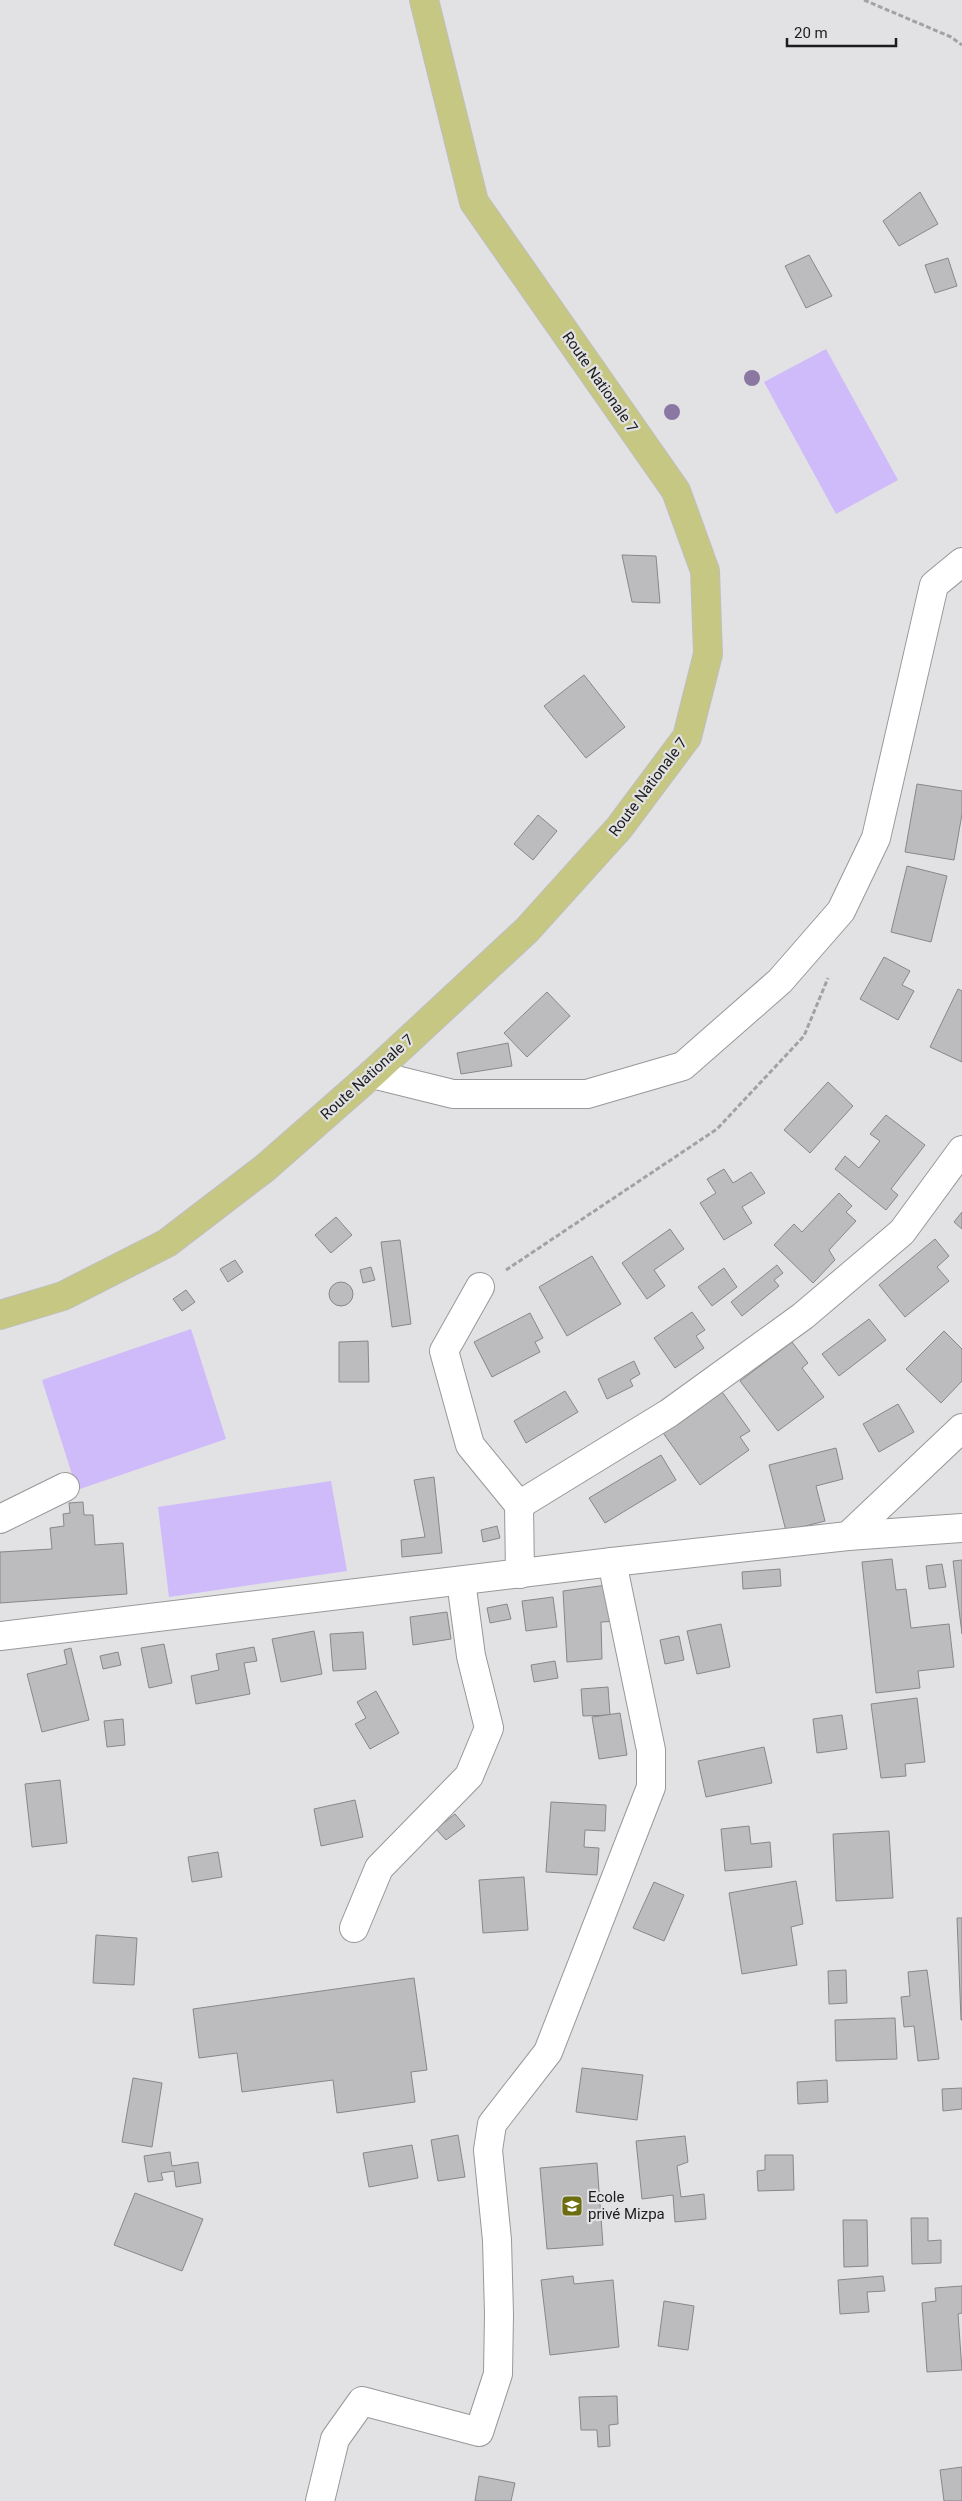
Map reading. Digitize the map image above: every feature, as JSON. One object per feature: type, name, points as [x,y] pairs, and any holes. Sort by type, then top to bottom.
[{"type":"main road","name":"Route Nationale 7","points":[[0,1315],[63,1296],[167,1243],[265,1168],[372,1074],[527,930],[619,828],[687,737],[708,654],[706,571],[676,491],[474,202],[424,0]]},
{"type":"street","points":[[372,1074],[453,1094],[587,1094],[683,1066],[780,981],[841,911],[876,838],[934,586],[962,562]]},
{"type":"street","points":[[519,1505],[669,1413],[803,1316],[902,1232],[962,1150]]},
{"type":"street","points":[[480,1287],[444,1351],[470,1446],[519,1505],[520,1574]]},
{"type":"street","points":[[848,1536],[962,1428]]},
{"type":"street","points":[[0,1518],[65,1487]]},
{"type":"street","points":[[0,1636],[612,1562],[848,1536],[962,1528]]},
{"type":"street","points":[[320,2501],[335,2439],[362,2401],[479,2432],[498,2374],[497,2240],[488,2150],[492,2124],[548,2052],[651,1787],[651,1750],[612,1562]]},
{"type":"street","points":[[354,1928],[379,1868],[469,1776],[489,1728],[472,1656],[461,1581]]},
{"type":"path","points":[[864,0],[951,37],[962,45]]},
{"type":"path","points":[[480,1287],[717,1129],[804,1036],[830,974]]},
{"type":"shaded area","points":[[826,349],[898,480],[836,514],[764,382]]},
{"type":"shaded area","points":[[191,1329],[226,1439],[77,1490],[42,1380]]},
{"type":"shaded area","points":[[331,1481],[347,1571],[169,1597],[158,1507]]},
{"type":"building","points":[[920,192],[938,224],[899,246],[883,221]]},
{"type":"building","points":[[809,255],[832,296],[806,308],[785,266]]},
{"type":"building","points":[[948,258],[957,286],[935,293],[925,265]]},
{"type":"building","points":[[622,555],[656,556],[660,603],[632,602]]},
{"type":"building","points":[[584,675],[625,727],[586,758],[544,706]]},
{"type":"building","points":[[917,784],[962,791],[962,814],[954,860],[905,852]]},
{"type":"building","points":[[538,815],[557,831],[533,860],[514,844]]},
{"type":"building","points":[[907,866],[947,876],[931,942],[891,932]]},
{"type":"building","points":[[884,957],[910,971],[902,985],[914,991],[898,1020],[860,999]]},
{"type":"building","points":[[958,989],[962,991],[962,1062],[930,1047]]},
{"type":"building","points":[[547,992],[570,1016],[527,1057],[504,1033]]},
{"type":"building","points":[[508,1043],[512,1066],[461,1074],[457,1053]]},
{"type":"building","points":[[828,1082],[853,1106],[810,1153],[784,1130]]},
{"type":"building","points":[[886,1115],[925,1145],[891,1189],[898,1195],[886,1210],[835,1169],[845,1156],[859,1168],[880,1141],[870,1134]]},
{"type":"building","points":[[724,1169],[733,1183],[751,1172],[765,1193],[742,1207],[752,1223],[724,1240],[700,1203],[716,1193],[707,1179]]},
{"type":"building","points":[[839,1193],[852,1206],[846,1212],[856,1221],[829,1250],[835,1260],[813,1283],[774,1245],[794,1224],[802,1232]]},
{"type":"building","points":[[962,1212],[962,1229],[954,1222]]},
{"type":"building","points":[[336,1217],[352,1235],[331,1253],[315,1235]]},
{"type":"building","points":[[670,1229],[684,1249],[654,1270],[665,1286],[647,1299],[622,1263]]},
{"type":"building","points":[[935,1239],[949,1256],[937,1267],[949,1281],[905,1317],[879,1285]]},
{"type":"building","points":[[400,1240],[411,1324],[392,1327],[381,1242]]},
{"type":"building","points":[[592,1256],[621,1304],[567,1336],[539,1287]]},
{"type":"building","points":[[235,1260],[243,1272],[228,1282],[220,1269]]},
{"type":"building","points":[[777,1265],[783,1273],[774,1280],[779,1286],[742,1316],[731,1302]]},
{"type":"building","points":[[371,1267],[375,1280],[363,1283],[360,1270]]},
{"type":"building","points":[[724,1268],[737,1287],[712,1306],[698,1287]]},
{"type":"building","points":[[341,1282],[350,1285],[353,1294],[350,1303],[341,1306],[332,1303],[329,1294],[332,1285]]},
{"type":"building","points":[[186,1290],[195,1302],[182,1311],[173,1299]]},
{"type":"building","points":[[692,1312],[705,1330],[696,1336],[704,1348],[675,1368],[654,1338]]},
{"type":"building","points":[[530,1313],[543,1338],[535,1342],[540,1352],[492,1377],[474,1342]]},
{"type":"building","points":[[869,1319],[886,1340],[839,1376],[822,1354]]},
{"type":"building","points":[[944,1331],[962,1349],[962,1381],[941,1403],[906,1369]]},
{"type":"building","points":[[368,1341],[369,1382],[339,1382],[339,1342]]},
{"type":"building","points":[[792,1342],[808,1363],[802,1368],[824,1397],[778,1431],[740,1381]]},
{"type":"building","points":[[634,1361],[640,1374],[630,1380],[633,1386],[607,1399],[598,1379]]},
{"type":"building","points":[[720,1389],[750,1431],[740,1437],[749,1450],[700,1485],[661,1430]]},
{"type":"building","points":[[565,1391],[578,1412],[526,1443],[514,1421]]},
{"type":"building","points":[[898,1404],[914,1432],[879,1452],[863,1424]]},
{"type":"building","points":[[836,1448],[843,1479],[816,1486],[825,1521],[786,1531],[769,1465]]},
{"type":"building","points":[[661,1455],[676,1480],[605,1523],[589,1498]]},
{"type":"building","points":[[434,1477],[442,1553],[402,1557],[401,1540],[425,1537],[414,1480]]},
{"type":"building","points":[[83,1502],[84,1515],[93,1515],[95,1545],[123,1543],[127,1594],[0,1603],[0,1552],[52,1549],[50,1528],[64,1526],[63,1514],[70,1513],[69,1503]]},
{"type":"building","points":[[497,1526],[500,1538],[483,1542],[481,1530]]},
{"type":"building","points":[[892,1559],[896,1590],[906,1589],[911,1628],[949,1624],[954,1667],[918,1671],[920,1688],[876,1693],[862,1562]]},
{"type":"building","points":[[962,1560],[962,1634],[953,1561]]},
{"type":"building","points":[[942,1564],[946,1587],[929,1589],[926,1566]]},
{"type":"building","points":[[780,1569],[781,1586],[743,1589],[742,1572]]},
{"type":"building","points":[[614,1584],[619,1621],[601,1622],[602,1659],[567,1662],[563,1591]]},
{"type":"building","points":[[553,1597],[557,1627],[526,1631],[522,1601]]},
{"type":"building","points":[[507,1604],[511,1619],[490,1623],[487,1608]]},
{"type":"building","points":[[447,1612],[451,1639],[413,1645],[410,1617]]},
{"type":"building","points":[[721,1624],[730,1667],[697,1674],[687,1631]]},
{"type":"building","points":[[314,1631],[322,1674],[281,1682],[272,1639]]},
{"type":"building","points":[[363,1632],[366,1669],[333,1671],[330,1634]]},
{"type":"building","points":[[679,1636],[684,1660],[665,1664],[660,1640]]},
{"type":"building","points":[[164,1644],[172,1683],[149,1688],[141,1648]]},
{"type":"building","points":[[254,1647],[257,1661],[244,1663],[250,1694],[196,1704],[191,1676],[219,1670],[216,1654]]},
{"type":"building","points":[[71,1648],[89,1720],[42,1732],[27,1674],[67,1664],[64,1650]]},
{"type":"building","points":[[118,1652],[121,1665],[103,1669],[100,1656]]},
{"type":"building","points":[[555,1661],[558,1678],[534,1682],[531,1665]]},
{"type":"building","points":[[608,1687],[610,1715],[583,1716],[581,1689]]},
{"type":"building","points":[[376,1691],[399,1733],[370,1749],[355,1724],[366,1718],[357,1702]]},
{"type":"building","points":[[917,1698],[925,1762],[905,1764],[906,1776],[881,1778],[871,1704]]},
{"type":"building","points":[[620,1713],[627,1755],[599,1759],[592,1717]]},
{"type":"building","points":[[842,1715],[847,1749],[817,1753],[813,1719]]},
{"type":"building","points":[[123,1719],[125,1745],[107,1747],[104,1721]]},
{"type":"building","points":[[764,1747],[772,1783],[706,1797],[698,1761]]},
{"type":"building","points":[[60,1780],[67,1843],[32,1847],[25,1784]]},
{"type":"building","points":[[355,1800],[363,1837],[321,1846],[314,1809]]},
{"type":"building","points":[[551,1802],[606,1805],[605,1831],[585,1830],[584,1847],[599,1848],[597,1875],[546,1872]]},
{"type":"building","points":[[455,1814],[465,1826],[446,1840],[436,1829]]},
{"type":"building","points":[[749,1826],[751,1844],[770,1842],[772,1867],[725,1871],[721,1829]]},
{"type":"building","points":[[889,1831],[893,1898],[836,1901],[833,1834]]},
{"type":"building","points":[[218,1852],[222,1877],[192,1882],[188,1857]]},
{"type":"building","points":[[524,1877],[528,1930],[483,1933],[479,1880]]},
{"type":"building","points":[[796,1881],[803,1924],[791,1927],[797,1965],[742,1974],[729,1893]]},
{"type":"building","points":[[654,1882],[684,1895],[664,1941],[633,1928]]},
{"type":"building","points":[[957,1918],[962,1918],[962,2020],[961,2020]]},
{"type":"building","points":[[96,1935],[137,1938],[134,1985],[93,1983]]},
{"type":"building","points":[[846,1970],[847,2003],[829,2004],[828,1971]]},
{"type":"building","points":[[927,1970],[939,2059],[918,2061],[914,2026],[904,2027],[901,1997],[910,1996],[908,1972]]},
{"type":"building","points":[[414,1978],[427,2070],[411,2072],[415,2102],[337,2113],[333,2080],[242,2092],[237,2053],[199,2058],[193,2009]]},
{"type":"building","points":[[895,2018],[897,2059],[836,2061],[835,2020]]},
{"type":"building","points":[[582,2068],[643,2075],[637,2120],[576,2112]]},
{"type":"building","points":[[133,2078],[162,2083],[152,2147],[122,2142]]},
{"type":"building","points":[[827,2080],[828,2102],[798,2104],[797,2082]]},
{"type":"building","points":[[962,2088],[962,2109],[943,2111],[942,2089]]},
{"type":"building","points":[[458,2135],[465,2177],[438,2181],[431,2140]]},
{"type":"building","points":[[685,2136],[688,2162],[677,2166],[681,2197],[704,2194],[706,2219],[675,2222],[673,2195],[642,2199],[636,2141]]},
{"type":"building","points":[[412,2145],[418,2178],[369,2187],[363,2153]]},
{"type":"building","points":[[170,2152],[172,2166],[198,2162],[201,2183],[176,2187],[174,2171],[161,2173],[163,2180],[148,2182],[144,2156]]},
{"type":"building","points":[[765,2155],[793,2155],[794,2190],[758,2191],[757,2171],[765,2170]]},
{"type":"building","name":"Ecole privé Mizpa","points":[[597,2163],[603,2245],[547,2249],[540,2168]]},
{"type":"building","points":[[135,2193],[203,2219],[182,2271],[114,2245]]},
{"type":"building","points":[[911,2218],[928,2218],[928,2241],[941,2240],[941,2263],[912,2264]]},
{"type":"building","points":[[843,2220],[867,2220],[868,2266],[844,2267]]},
{"type":"building","points":[[573,2276],[574,2284],[613,2280],[619,2347],[550,2355],[541,2280]]},
{"type":"building","points":[[883,2276],[885,2291],[867,2292],[869,2312],[840,2314],[838,2280]]},
{"type":"building","points":[[962,2286],[962,2313],[958,2314],[962,2370],[927,2372],[922,2303],[936,2301],[935,2288]]},
{"type":"building","points":[[664,2301],[694,2306],[688,2350],[658,2346]]},
{"type":"building","points":[[617,2396],[618,2424],[609,2425],[610,2446],[598,2447],[597,2430],[581,2430],[579,2397]]},
{"type":"building","points":[[962,2467],[962,2501],[944,2501],[940,2470]]},
{"type":"building","points":[[479,2476],[515,2483],[511,2501],[475,2501]]},
{"type":"place","name":"Ecole privé Mizpa","points":[[572,2206]]}]
